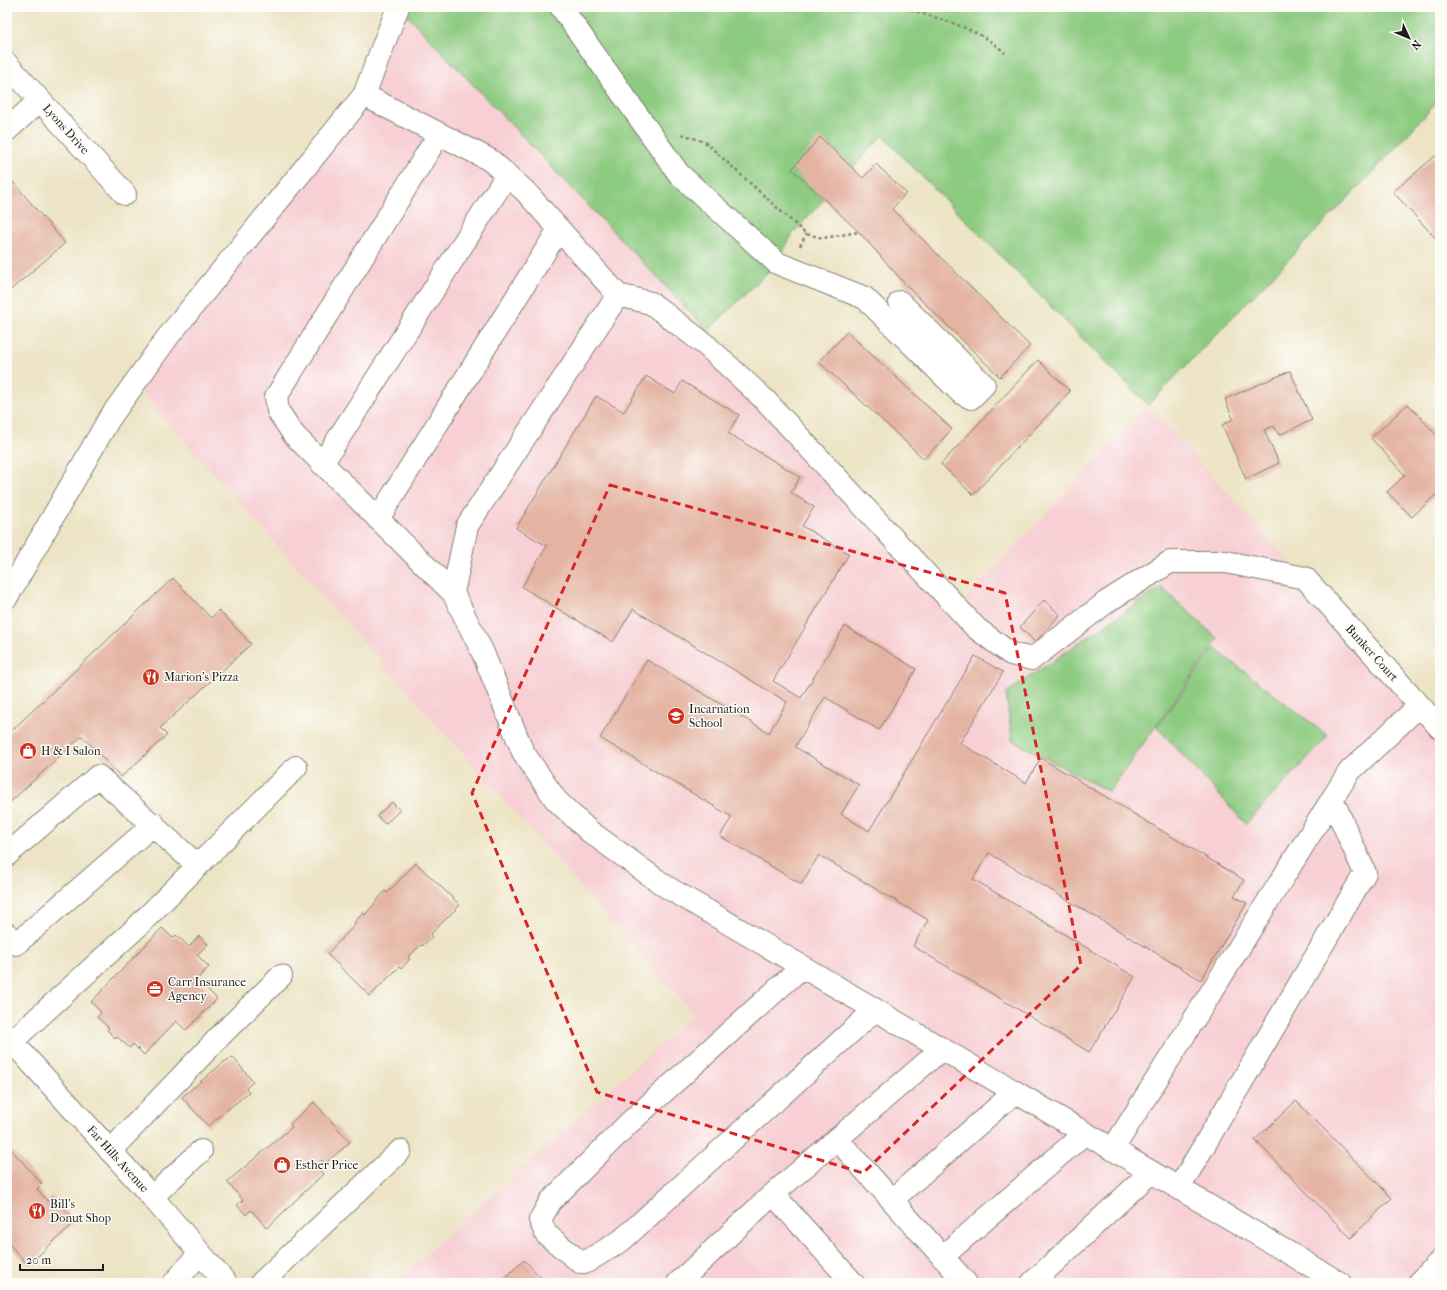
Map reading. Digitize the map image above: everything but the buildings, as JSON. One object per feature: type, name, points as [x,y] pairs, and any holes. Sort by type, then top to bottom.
[{"type":"street","points":[[7,597],[109,419],[167,338],[364,95],[398,7]]},
{"type":"street","points":[[561,7],[679,174],[777,263],[865,298],[961,393],[971,398],[984,385],[900,302]]},
{"type":"street","name":"Lyons Drive","points":[[7,64],[125,194]]},
{"type":"street","points":[[364,95],[490,160],[525,191],[618,295],[467,526],[453,593]]},
{"type":"street","points":[[7,130],[40,100]]},
{"type":"street","points":[[439,134],[276,397],[278,411],[294,435],[453,593],[483,653],[523,752],[556,800],[589,831],[665,886],[1340,1283]]},
{"type":"street","points":[[322,464],[507,175]]},
{"type":"street","points":[[378,519],[559,229]]},
{"type":"street","name":"Bunker Court","points":[[618,295],[651,303],[707,346],[766,401],[976,628],[1011,654],[1032,660],[1108,601],[1170,562],[1226,562],[1305,578],[1440,728]]},
{"type":"street","points":[[1113,1149],[1349,772],[1419,706]]},
{"type":"street","points":[[8,1041],[136,928],[296,767]]},
{"type":"street","points":[[7,855],[98,776],[154,824],[198,866]]},
{"type":"street","points":[[1179,1188],[1365,873],[1332,800]]},
{"type":"street","points":[[7,934],[16,944],[154,824]]},
{"type":"street","points":[[802,967],[628,1124],[550,1202],[540,1220],[546,1234],[580,1262],[586,1262],[622,1240],[875,1010]]},
{"type":"street","points":[[110,1151],[226,1030],[281,976]]},
{"type":"street","name":"Far Hills Avenue","points":[[8,1041],[152,1197],[226,1283]]},
{"type":"street","points":[[678,1283],[773,1194],[942,1049]]},
{"type":"street","points":[[892,1200],[1015,1092]]},
{"type":"street","points":[[942,1256],[1085,1133]]},
{"type":"street","points":[[837,1139],[966,1283]]},
{"type":"street","points":[[152,1197],[202,1151]]},
{"type":"street","points":[[261,1283],[400,1151]]},
{"type":"street","points":[[1032,1283],[1151,1172]]},
{"type":"street","points":[[773,1194],[853,1283]]},
{"type":"street","points":[[174,1283],[200,1253]]},
{"type":"street","points":[[1419,1283],[1440,1261]]},
{"type":"path","points":[[900,7],[965,28],[995,44],[1004,53]]},
{"type":"path","points":[[679,133],[705,142],[806,234],[823,238],[859,232]]},
{"type":"highlighted area","points":[[610,485],[1005,593],[1081,965],[863,1173],[597,1092],[472,793]]},
{"type":"shaded area","points":[[399,7],[964,601],[1148,405],[1440,728],[1440,1261],[1419,1283],[394,1283],[694,1014],[134,384],[364,95]]},
{"type":"green space","points":[[399,7],[1440,7],[1440,99],[1374,171],[1148,405],[882,136],[793,233],[777,263],[708,331]]},
{"type":"green space","points":[[1161,587],[1218,639],[1109,792],[1012,740],[1006,693]]},
{"type":"green space","points":[[1214,648],[1328,736],[1246,824],[1157,727]]},
{"type":"place","name":"Marion's Pizza","points":[[151,677]]},
{"type":"place","name":"Incarnation School","points":[[676,716]]},
{"type":"place","name":"H & I Salon","points":[[28,751]]},
{"type":"place","name":"Carr Insurance Agency","points":[[155,989]]},
{"type":"place","name":"Esther Price","points":[[282,1165]]},
{"type":"place","name":"Bill's Donut Shop","points":[[37,1211]]}]
